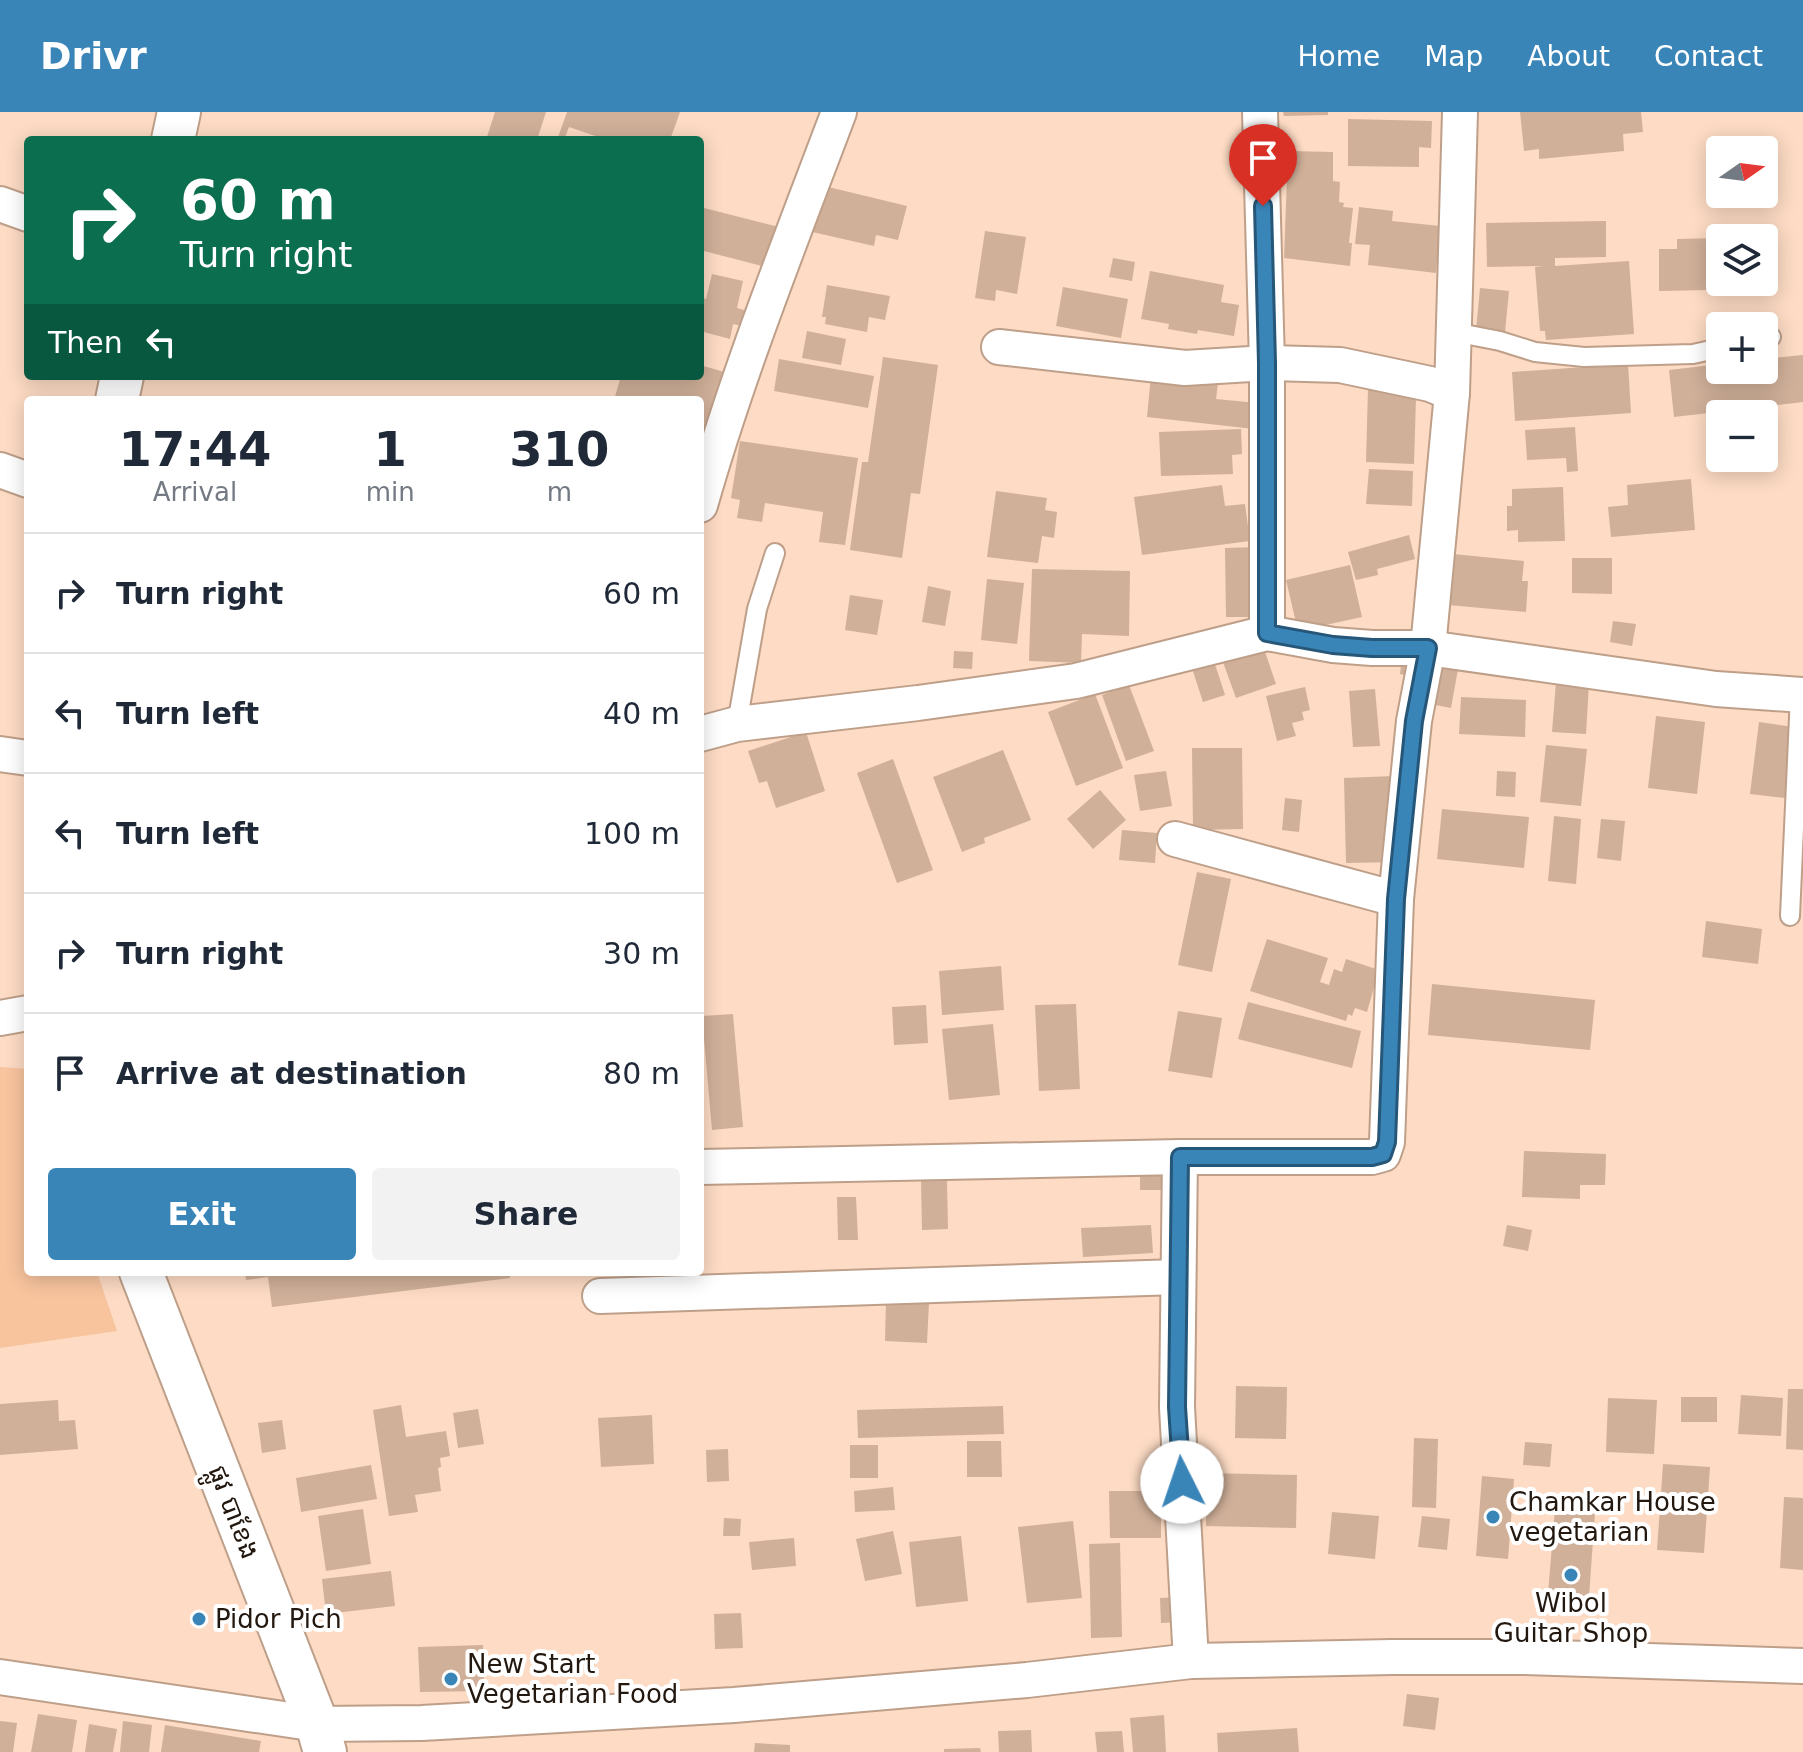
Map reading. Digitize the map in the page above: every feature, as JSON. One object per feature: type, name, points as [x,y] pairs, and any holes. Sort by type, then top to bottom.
[{"type":"street","points":[[174,136],[179,112]]},
{"type":"street","points":[[704,492],[781,265],[839,112]]},
{"type":"street","points":[[1260,112],[1267,363],[1267,633]]},
{"type":"street","points":[[704,1167],[1180,1157],[1372,1157],[1383,1154],[1387,1142],[1396,899],[1414,721],[1428,648],[1452,393],[1460,112]]},
{"type":"street","points":[[0,204],[24,213]]},
{"type":"street","points":[[999,347],[1185,368],[1267,363],[1340,365],[1430,384],[1452,393]]},
{"type":"street","points":[[0,470],[24,479]]},
{"type":"street","points":[[704,733],[737,724],[1076,681],[1267,633],[1333,645],[1428,648],[1716,689],[1801,695]]},
{"type":"street","points":[[0,754],[24,757]]},
{"type":"street","points":[[1175,839],[1396,899]]},
{"type":"street","points":[[0,1018],[24,1014]]},
{"type":"street","points":[[1180,1157],[1177,1407],[1191,1661]]},
{"type":"street","name":"ផ្លូវ បាខែង","points":[[143,1276],[321,1738]]},
{"type":"street","points":[[600,1296],[1178,1277]]},
{"type":"street","points":[[0,1677],[321,1738],[422,1723],[734,1705],[1027,1680],[1191,1661],[1509,1657],[1803,1666]]},
{"type":"lane","points":[[1454,332],[1535,352],[1584,357],[1706,351]]},
{"type":"lane","points":[[737,724],[757,609],[775,553]]},
{"type":"lane","points":[[1790,916],[1801,695]]},
{"type":"shaded area","points":[[0,1067],[24,1069],[24,1276],[98,1276],[117,1331],[0,1348]]},
{"type":"building","points":[[495,112],[546,112],[538,136],[487,136]]},
{"type":"building","points":[[567,112],[680,112],[671,136],[595,136],[569,127],[566,136],[558,136]]},
{"type":"building","points":[[1283,112],[1328,112],[1328,115],[1284,116]]},
{"type":"building","points":[[1520,112],[1641,112],[1643,132],[1623,134],[1624,151],[1539,159],[1539,149],[1524,151]]},
{"type":"building","points":[[1348,119],[1432,121],[1431,148],[1419,147],[1419,167],[1348,166]]},
{"type":"building","points":[[1288,151],[1333,152],[1333,181],[1340,182],[1339,202],[1344,203],[1343,207],[1353,208],[1350,266],[1284,258]]},
{"type":"building","points":[[820,185],[907,206],[898,240],[876,235],[874,246],[808,231]]},
{"type":"building","points":[[1359,207],[1393,211],[1392,221],[1440,226],[1436,273],[1368,265],[1370,245],[1355,244]]},
{"type":"building","points":[[704,208],[783,228],[774,269],[704,251]]},
{"type":"building","points":[[1606,221],[1606,257],[1555,258],[1555,266],[1629,261],[1634,334],[1546,340],[1545,331],[1540,331],[1535,267],[1544,266],[1487,267],[1486,223]]},
{"type":"building","points":[[985,231],[1026,237],[1017,294],[996,290],[995,301],[975,298]]},
{"type":"building","points":[[1706,238],[1706,290],[1659,291],[1659,249],[1677,249],[1677,239]]},
{"type":"building","points":[[1113,258],[1135,262],[1132,281],[1109,277]]},
{"type":"building","points":[[1150,271],[1224,285],[1221,302],[1239,305],[1234,336],[1168,329],[1169,324],[1141,319]]},
{"type":"building","points":[[712,274],[743,281],[737,308],[751,312],[747,327],[733,324],[730,339],[704,332],[706,299]]},
{"type":"building","points":[[827,285],[890,296],[885,320],[869,317],[867,332],[825,324],[826,317],[822,317]]},
{"type":"building","points":[[1063,287],[1128,299],[1121,338],[1056,326]]},
{"type":"building","points":[[1480,288],[1509,291],[1505,332],[1476,330]]},
{"type":"building","points":[[807,331],[846,339],[841,365],[802,358]]},
{"type":"building","points":[[1803,355],[1803,402],[1778,405],[1778,400],[1706,400],[1706,413],[1674,417],[1669,370],[1706,366],[1706,384],[1778,384],[1778,358]]},
{"type":"building","points":[[883,357],[938,365],[920,494],[911,493],[902,558],[850,550],[862,462],[868,462]]},
{"type":"building","points":[[779,359],[874,376],[868,408],[774,391]]},
{"type":"building","points":[[1628,364],[1631,413],[1515,421],[1512,372]]},
{"type":"building","points":[[704,366],[728,373],[716,437],[704,434],[704,396],[615,396],[620,380],[704,380]]},
{"type":"building","points":[[1151,375],[1218,383],[1216,399],[1257,403],[1254,429],[1147,417]]},
{"type":"building","points":[[1368,388],[1407,389],[1406,398],[1416,398],[1414,464],[1366,462]]},
{"type":"building","points":[[1575,427],[1578,471],[1567,472],[1566,458],[1527,460],[1525,430]]},
{"type":"building","points":[[1241,429],[1242,454],[1232,455],[1233,474],[1161,476],[1159,432]]},
{"type":"building","points":[[740,441],[858,458],[845,545],[819,542],[823,512],[765,503],[762,522],[737,518],[740,500],[731,498]]},
{"type":"building","points":[[1369,469],[1413,471],[1412,506],[1366,504]]},
{"type":"building","points":[[1691,479],[1695,530],[1611,537],[1608,507],[1628,505],[1627,485]]},
{"type":"building","points":[[1222,485],[1225,506],[1245,504],[1250,541],[1142,555],[1134,497]]},
{"type":"building","points":[[1563,487],[1565,541],[1518,542],[1518,530],[1507,531],[1507,506],[1512,506],[1512,489]]},
{"type":"building","points":[[996,491],[1047,498],[1045,510],[1057,512],[1054,538],[1042,536],[1038,563],[987,557]]},
{"type":"building","points":[[1409,535],[1415,559],[1377,569],[1378,575],[1356,580],[1348,552]]},
{"type":"building","points":[[1261,547],[1262,617],[1226,617],[1225,548]]},
{"type":"building","points":[[1453,554],[1524,561],[1522,581],[1528,581],[1526,612],[1448,605]]},
{"type":"building","points":[[1572,558],[1612,558],[1612,594],[1572,593]]},
{"type":"building","points":[[1350,565],[1362,617],[1298,631],[1286,580]]},
{"type":"building","points":[[1032,569],[1130,571],[1129,636],[1082,634],[1081,663],[1029,661]]},
{"type":"building","points":[[987,579],[1024,583],[1017,644],[981,640]]},
{"type":"building","points":[[928,586],[951,591],[945,626],[922,622]]},
{"type":"building","points":[[850,595],[883,600],[877,635],[845,630]]},
{"type":"building","points":[[1613,621],[1636,624],[1632,646],[1610,642]]},
{"type":"building","points":[[1260,637],[1276,684],[1236,698],[1219,651]]},
{"type":"building","points":[[954,651],[973,652],[972,669],[953,668]]},
{"type":"building","points":[[1212,655],[1225,695],[1203,702],[1190,662]]},
{"type":"building","points":[[1402,655],[1415,677],[1400,674]]},
{"type":"building","points":[[1432,664],[1458,669],[1451,708],[1425,703]]},
{"type":"building","points":[[1556,682],[1589,684],[1586,734],[1552,732]]},
{"type":"building","points":[[1129,685],[1154,751],[1126,761],[1102,695]]},
{"type":"building","points":[[1305,687],[1310,710],[1302,712],[1304,720],[1292,723],[1296,736],[1277,741],[1266,696]]},
{"type":"building","points":[[1375,689],[1380,746],[1353,747],[1349,691]]},
{"type":"building","points":[[1095,694],[1123,768],[1076,786],[1048,712]]},
{"type":"building","points":[[1461,697],[1526,700],[1525,737],[1459,734]]},
{"type":"building","points":[[1656,716],[1705,722],[1697,794],[1648,788]]},
{"type":"building","points":[[1759,722],[1794,727],[1785,798],[1750,794]]},
{"type":"building","points":[[806,732],[825,791],[776,808],[767,781],[759,783],[748,751]]},
{"type":"building","points":[[1546,745],[1587,749],[1581,806],[1540,802]]},
{"type":"building","points":[[1192,748],[1242,748],[1243,829],[1193,830]]},
{"type":"building","points":[[1003,750],[1031,820],[984,838],[985,843],[962,852],[933,777]]},
{"type":"building","points":[[893,759],[933,870],[897,883],[857,773]]},
{"type":"building","points":[[1166,771],[1172,806],[1140,811],[1134,775]]},
{"type":"building","points":[[1497,771],[1516,772],[1515,797],[1496,796]]},
{"type":"building","points":[[1394,776],[1397,862],[1346,863],[1344,778]]},
{"type":"building","points":[[1100,790],[1126,820],[1093,849],[1067,819]]},
{"type":"building","points":[[1285,798],[1302,800],[1299,832],[1282,830]]},
{"type":"building","points":[[1442,809],[1529,817],[1524,868],[1437,859]]},
{"type":"building","points":[[1554,816],[1581,819],[1576,884],[1548,881]]},
{"type":"building","points":[[1601,819],[1625,821],[1621,861],[1597,858]]},
{"type":"building","points":[[1122,830],[1157,833],[1155,863],[1119,860]]},
{"type":"building","points":[[1197,872],[1231,879],[1212,972],[1178,965]]},
{"type":"building","points":[[1706,921],[1762,929],[1758,964],[1702,957]]},
{"type":"building","points":[[1267,939],[1328,958],[1320,982],[1329,985],[1334,969],[1342,972],[1346,959],[1379,970],[1367,1012],[1355,1008],[1346,1021],[1250,991]]},
{"type":"building","points":[[1001,966],[1004,1010],[942,1015],[939,971]]},
{"type":"building","points":[[1432,984],[1595,1000],[1590,1050],[1428,1035]]},
{"type":"building","points":[[1248,1002],[1361,1031],[1352,1068],[1238,1039]]},
{"type":"building","points":[[1076,1004],[1080,1089],[1039,1091],[1035,1005]]},
{"type":"building","points":[[926,1005],[928,1043],[894,1045],[892,1007]]},
{"type":"building","points":[[1178,1011],[1222,1018],[1212,1078],[1168,1071]]},
{"type":"building","points":[[733,1014],[743,1127],[712,1130],[704,1016]]},
{"type":"building","points":[[993,1024],[1000,1095],[949,1100],[942,1029]]},
{"type":"building","points":[[1524,1151],[1606,1154],[1605,1185],[1580,1185],[1580,1199],[1522,1197]]},
{"type":"building","points":[[1140,1171],[1163,1171],[1162,1190],[1140,1190]]},
{"type":"building","points":[[921,1181],[947,1181],[948,1229],[922,1230]]},
{"type":"building","points":[[837,1197],[856,1197],[858,1240],[838,1240]]},
{"type":"building","points":[[1151,1225],[1153,1253],[1083,1257],[1081,1228]]},
{"type":"building","points":[[1507,1225],[1532,1230],[1528,1251],[1503,1246]]},
{"type":"building","points":[[246,1276],[510,1278],[272,1307],[268,1277],[246,1280]]},
{"type":"building","points":[[886,1301],[929,1303],[927,1343],[885,1341]]},
{"type":"building","points":[[1236,1386],[1287,1387],[1286,1439],[1235,1438]]},
{"type":"building","points":[[1788,1389],[1803,1389],[1803,1450],[1786,1449]]},
{"type":"building","points":[[1741,1395],[1783,1398],[1781,1436],[1738,1434]]},
{"type":"building","points":[[1681,1397],[1717,1397],[1717,1422],[1681,1422]]},
{"type":"building","points":[[1608,1398],[1657,1400],[1654,1454],[1606,1452]]},
{"type":"building","points":[[58,1400],[59,1421],[75,1420],[78,1449],[0,1455],[0,1404]]},
{"type":"building","points":[[401,1405],[406,1437],[446,1431],[450,1456],[440,1458],[441,1491],[415,1495],[418,1512],[389,1516],[373,1410]]},
{"type":"building","points":[[1003,1406],[1004,1434],[858,1438],[857,1410]]},
{"type":"building","points":[[478,1409],[484,1444],[458,1448],[453,1413]]},
{"type":"building","points":[[652,1415],[654,1464],[601,1467],[598,1418]]},
{"type":"building","points":[[282,1420],[286,1449],[262,1453],[258,1423]]},
{"type":"building","points":[[1414,1438],[1438,1439],[1436,1508],[1412,1507]]},
{"type":"building","points":[[967,1441],[1001,1441],[1002,1477],[967,1477]]},
{"type":"building","points":[[1525,1442],[1552,1444],[1550,1467],[1523,1465]]},
{"type":"building","points":[[850,1445],[878,1445],[878,1478],[850,1478]]},
{"type":"building","points":[[728,1449],[729,1481],[707,1482],[706,1450]]},
{"type":"building","points":[[1663,1464],[1710,1467],[1704,1553],[1657,1550]]},
{"type":"building","points":[[371,1465],[377,1499],[301,1512],[296,1478]]},
{"type":"building","points":[[1207,1473],[1297,1475],[1296,1528],[1206,1526]]},
{"type":"building","points":[[1482,1476],[1514,1479],[1508,1559],[1476,1556]]},
{"type":"building","points":[[893,1487],[895,1510],[855,1512],[854,1491]]},
{"type":"building","points":[[1109,1491],[1161,1491],[1161,1538],[1110,1538]]},
{"type":"building","points":[[1784,1497],[1803,1498],[1803,1570],[1780,1568]]},
{"type":"building","points":[[1555,1508],[1595,1512],[1589,1597],[1548,1594]]},
{"type":"building","points":[[363,1509],[371,1564],[326,1571],[318,1516]]},
{"type":"building","points":[[1332,1512],[1379,1516],[1375,1559],[1328,1554]]},
{"type":"building","points":[[1422,1516],[1450,1519],[1447,1550],[1418,1547]]},
{"type":"building","points":[[724,1518],[741,1519],[740,1536],[723,1536]]},
{"type":"building","points":[[1073,1521],[1082,1598],[1027,1603],[1018,1527]]},
{"type":"building","points":[[893,1531],[902,1574],[865,1581],[856,1539]]},
{"type":"building","points":[[961,1536],[968,1601],[916,1607],[909,1542]]},
{"type":"building","points":[[794,1538],[796,1566],[752,1570],[749,1542]]},
{"type":"building","points":[[1120,1543],[1122,1637],[1091,1638],[1089,1544]]},
{"type":"building","points":[[391,1571],[395,1606],[326,1614],[322,1579]]},
{"type":"building","points":[[1182,1597],[1183,1622],[1161,1623],[1160,1598]]},
{"type":"building","points":[[741,1613],[743,1648],[715,1649],[714,1614]]},
{"type":"building","points":[[483,1645],[484,1691],[420,1692],[418,1647]]},
{"type":"building","points":[[1407,1694],[1439,1698],[1435,1730],[1403,1726]]},
{"type":"building","points":[[38,1714],[77,1720],[72,1752],[31,1752]]},
{"type":"building","points":[[1164,1715],[1166,1752],[1133,1752],[1130,1718]]},
{"type":"building","points":[[0,1721],[17,1723],[13,1752],[0,1752]]},
{"type":"building","points":[[123,1721],[152,1725],[149,1752],[120,1752]]},
{"type":"building","points":[[89,1724],[117,1729],[113,1752],[85,1752]]},
{"type":"building","points":[[165,1725],[261,1741],[259,1752],[161,1752]]},
{"type":"building","points":[[1297,1728],[1299,1752],[1218,1752],[1217,1733]]},
{"type":"building","points":[[1031,1730],[1032,1752],[999,1752],[998,1731]]},
{"type":"building","points":[[1122,1731],[1124,1752],[1097,1752],[1095,1732]]},
{"type":"building","points":[[755,1743],[790,1745],[790,1752],[754,1752]]},
{"type":"building","points":[[980,1748],[981,1752],[944,1752],[944,1749]]},
{"type":"place","name":"Chamkar House vegetarian","points":[[1493,1517]]},
{"type":"place","name":"Wibol Guitar Shop","points":[[1571,1575]]},
{"type":"place","name":"Pidor Pich","points":[[199,1619]]},
{"type":"place","name":"New Start Vegetarian Food","points":[[451,1679]]},
{"type":"route","points":[[1182,1482],[1177,1407],[1180,1157],[1372,1157],[1383,1154],[1387,1142],[1396,899],[1414,721],[1428,648],[1333,645],[1267,633],[1267,363],[1263,206]]}]
